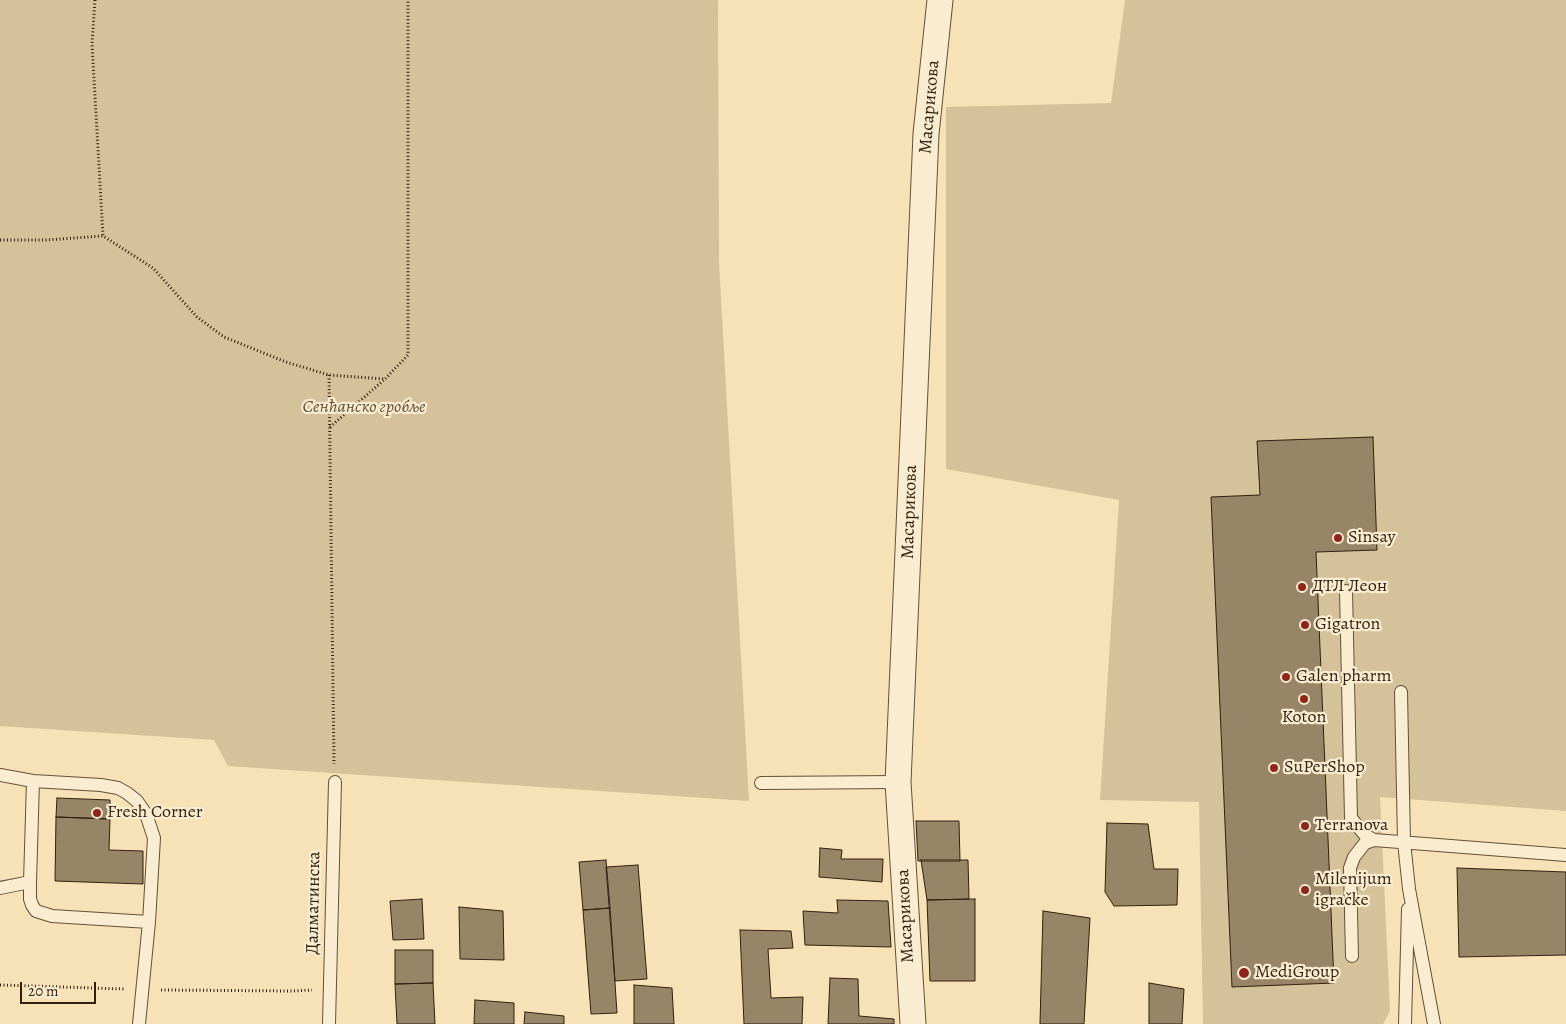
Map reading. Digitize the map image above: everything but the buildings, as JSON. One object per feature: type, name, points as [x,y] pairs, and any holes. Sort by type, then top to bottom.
[{"type":"street","name":"Масарикова","points":[[913,1024],[898,782],[926,134],[940,0]]},
{"type":"lane","points":[[1346,591],[1351,818],[1365,835],[1374,840]]},
{"type":"lane","points":[[1400,692],[1404,842],[1409,889],[1434,1024]]},
{"type":"lane","points":[[0,775],[34,781],[101,784],[118,788],[137,801],[146,814],[154,838],[140,1024]]},
{"type":"lane","points":[[34,781],[30,899],[36,911],[44,915],[149,922]]},
{"type":"lane","name":"Далматинска","points":[[328,1024],[335,782]]},
{"type":"lane","points":[[761,783],[898,782]]},
{"type":"lane","points":[[1352,956],[1350,868],[1358,850],[1365,843],[1374,840],[1566,855]]},
{"type":"lane","points":[[0,888],[30,882]]},
{"type":"lane","points":[[1405,1024],[1409,889]]},
{"type":"path","points":[[95,0],[92,44],[103,236]]},
{"type":"path","points":[[330,427],[385,379],[408,355],[408,0]]},
{"type":"path","points":[[0,240],[46,240],[103,236],[153,268],[197,317],[224,337],[286,362],[329,375],[385,379]]},
{"type":"path","points":[[329,375],[335,782]]},
{"type":"path","points":[[0,985],[143,990],[292,991],[329,988]]},
{"type":"green space","name":"Сенћанско гробље","points":[[0,0],[718,0],[719,263],[749,801],[228,766],[214,740],[0,726]]},
{"type":"green space","points":[[1125,0],[1566,0],[1566,811],[1380,797],[1390,1011],[1383,1024],[1203,1024],[1199,802],[1100,800],[1119,500],[946,469],[946,107],[1111,103]]},
{"type":"place","name":"Sinsay","points":[[1338,538]]},
{"type":"place","name":"ДТЛ Леон","points":[[1302,587]]},
{"type":"place","name":"Gigatron","points":[[1305,625]]},
{"type":"place","name":"Galen pharm","points":[[1286,677]]},
{"type":"place","name":"Koton","points":[[1304,699]]},
{"type":"place","name":"SuPerShop","points":[[1274,768]]},
{"type":"place","name":"Fresh Corner","points":[[97,813]]},
{"type":"place","name":"Terranova","points":[[1305,826]]},
{"type":"place","name":"Milenijum igračke","points":[[1305,890]]},
{"type":"place","name":"MediGroup","points":[[1244,973]]}]
